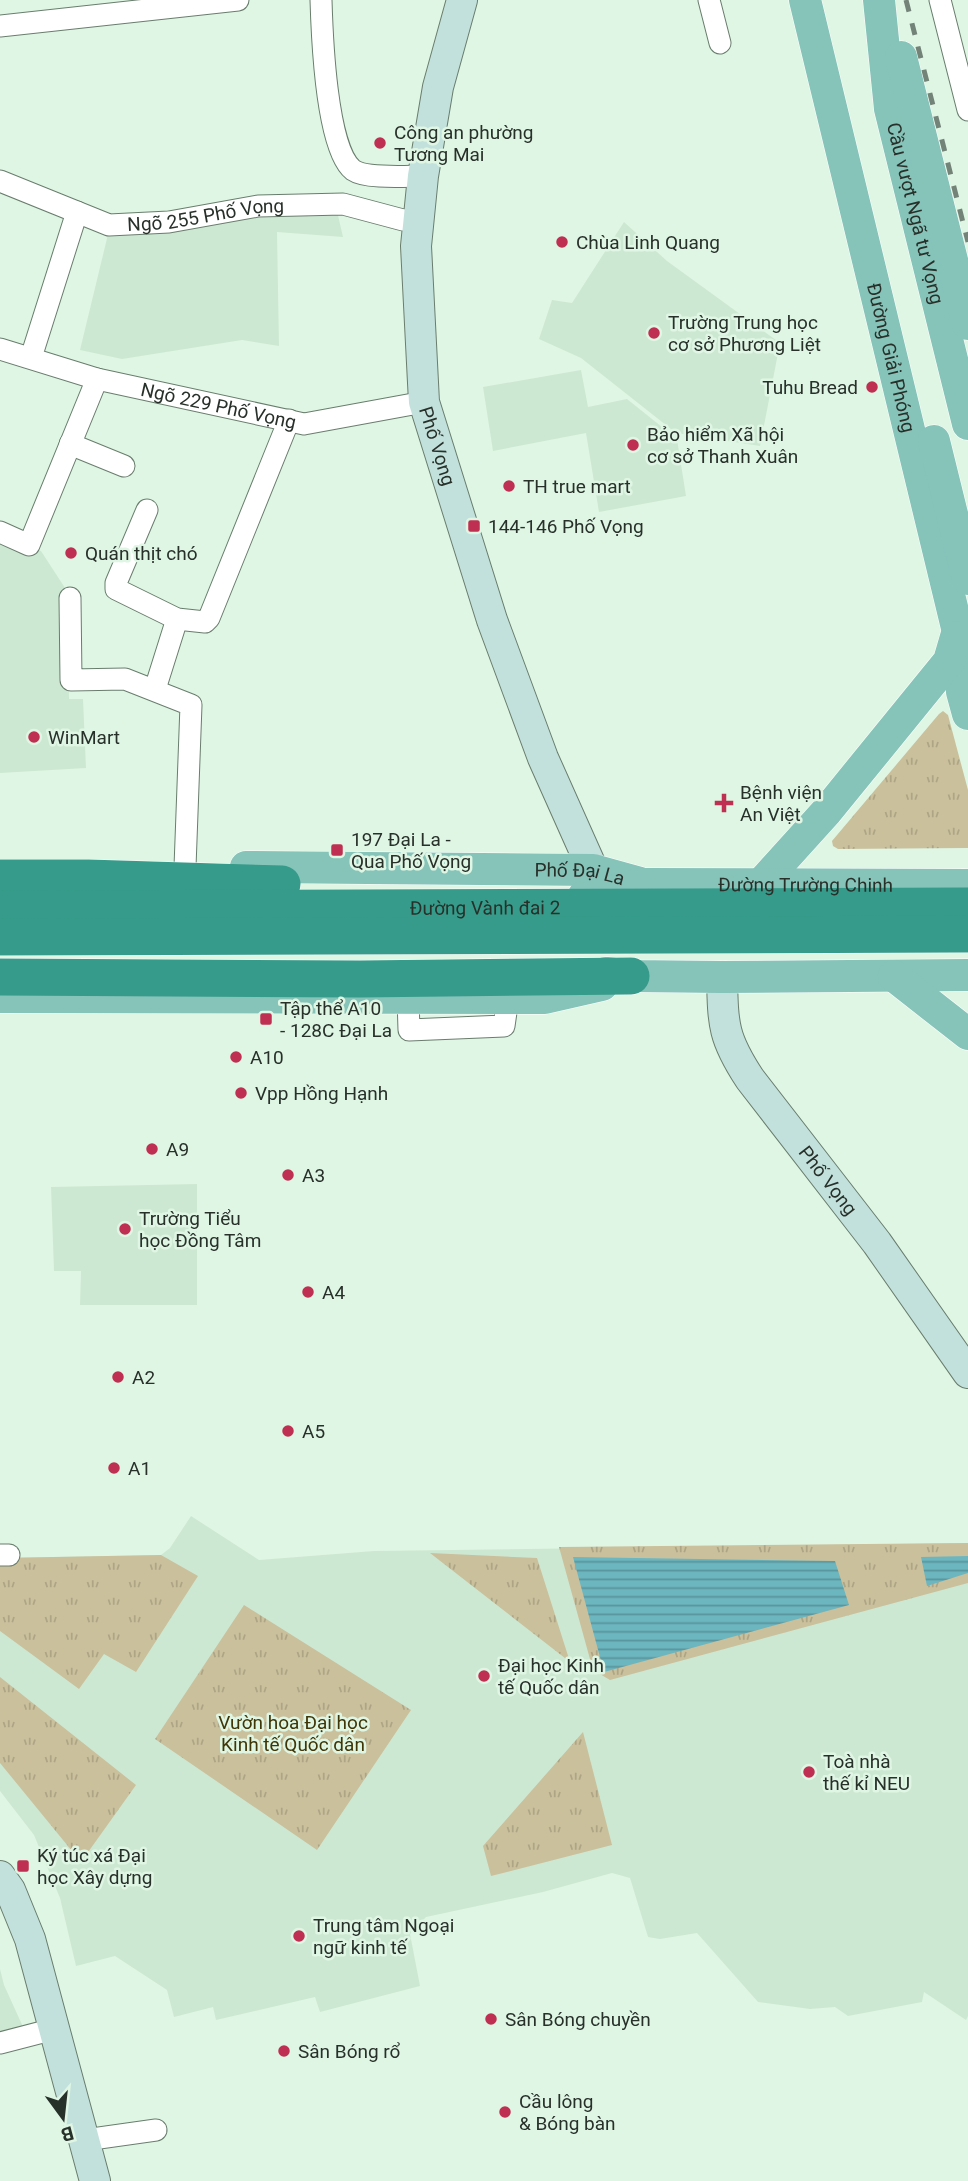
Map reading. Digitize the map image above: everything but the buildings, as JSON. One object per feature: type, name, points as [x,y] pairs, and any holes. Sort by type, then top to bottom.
[{"type":"highway","points":[[0,878],[88,878],[478,891],[642,884]]},
{"type":"highway","name":"Đường Vành đai 2","points":[[0,909],[968,906]]},
{"type":"highway","name":"Đường Vành đai 2","points":[[0,937],[968,934]]},
{"type":"highway","points":[[0,977],[359,979],[631,976]]},
{"type":"main road","name":"Cầu vượt Ngã tư Vọng","points":[[879,0],[890,109],[968,424]]},
{"type":"main road","points":[[886,0],[968,324]]},
{"type":"main road","name":"Cầu vượt Ngã tư Vọng","points":[[807,10],[852,117],[968,579]]},
{"type":"main road","name":"Đường Giải Phóng","points":[[807,10],[962,652],[962,692],[968,714]]},
{"type":"main road","points":[[761,884],[835,802],[949,661],[962,652]]},
{"type":"main road","name":"Phố Đại La","points":[[0,866],[593,870],[642,884]]},
{"type":"main road","name":"Phố Đại La","points":[[0,898],[257,904],[489,904],[551,901],[597,895],[642,884]]},
{"type":"main road","name":"Đường Trường Chinh","points":[[642,884],[968,886]]},
{"type":"main road","points":[[0,961],[542,966],[631,976],[968,975]]},
{"type":"main road","points":[[0,997],[408,998],[506,1012],[545,998],[583,991],[631,976]]},
{"type":"main road","points":[[894,976],[968,1034]]},
{"type":"street","points":[[0,26],[145,5],[238,0]]},
{"type":"street","points":[[321,0],[327,87],[337,139],[346,160],[354,170],[365,175],[424,176]]},
{"type":"street","name":"Phố Vọng","points":[[462,0],[438,87],[416,246],[424,402],[492,620],[543,758],[593,870]]},
{"type":"street","points":[[709,0],[720,43]]},
{"type":"street","points":[[940,0],[958,34],[968,110]]},
{"type":"street","name":"Ngõ 255 Phố Vọng","points":[[0,181],[109,225],[169,222],[258,206],[343,204],[403,219],[420,219]]},
{"type":"street","points":[[34,348],[77,212]]},
{"type":"street","name":"Ngõ 229 Phố Vọng","points":[[0,349],[97,379],[304,424],[424,402]]},
{"type":"street","points":[[0,532],[29,545],[97,379]]},
{"type":"street","points":[[147,510],[116,583],[116,589],[177,619],[205,622],[209,618],[289,420]]},
{"type":"street","points":[[70,444],[124,466]]},
{"type":"street","points":[[70,598],[71,680],[125,679],[191,705],[185,867]]},
{"type":"street","points":[[155,689],[177,619]]},
{"type":"street","name":"Phố Vọng","points":[[723,977],[723,1022],[734,1055],[884,1253],[968,1373]]},
{"type":"street","points":[[408,998],[409,1030],[506,1012]]},
{"type":"street","points":[[0,1876],[10,1891],[30,1939],[95,2181]]},
{"type":"street","points":[[0,2043],[54,2029]]},
{"type":"street","points":[[85,2140],[156,2130]]},
{"type":"shaded area","points":[[337,211],[343,237],[277,232],[279,346],[242,340],[122,359],[80,350],[110,226]]},
{"type":"shaded area","name":"Trường Trung học cơ sở Phương Liệt","points":[[624,222],[667,261],[780,343],[760,446],[676,433],[581,358],[539,339],[552,300],[572,303]]},
{"type":"shaded area","name":"Bảo hiểm Xã hội cơ sở Thanh Xuân","points":[[581,370],[588,407],[627,399],[677,439],[686,496],[599,512],[586,433],[493,451],[483,387]]},
{"type":"shaded area","points":[[0,537],[41,551],[67,591],[69,699],[83,699],[86,768],[0,773]]},
{"type":"shaded area","name":"Trường Tiểu học Đồng Tâm","points":[[197,1184],[197,1305],[80,1305],[81,1271],[54,1271],[51,1187]]},
{"type":"shaded area","name":"Đại học Kinh tế Quốc dân","points":[[191,1516],[259,1560],[374,1551],[968,1543],[966,2020],[924,1992],[922,2002],[848,2016],[835,2007],[810,2009],[758,2002],[697,1933],[660,1939],[648,1937],[630,1878],[612,1873],[543,1892],[426,1917],[410,1934],[420,1986],[320,2012],[315,1997],[216,2020],[213,2007],[174,2017],[167,1990],[115,1956],[76,1966],[60,1898],[34,1835],[0,1791],[0,1558],[161,1555],[170,1548]]},
{"type":"shaded area","points":[[0,1969],[4,1985],[24,2029],[0,2034]]},
{"type":"green space","points":[[943,711],[948,715],[968,790],[968,848],[838,849],[833,846],[832,841]]},
{"type":"green space","points":[[968,1543],[968,1583],[610,1680],[593,1670],[559,1547]]},
{"type":"green space","points":[[430,1553],[537,1558],[570,1662]]},
{"type":"green space","points":[[161,1555],[198,1576],[136,1672],[104,1654],[79,1689],[0,1631],[0,1558]]},
{"type":"green space","name":"Vườn hoa Đại học Kinh tế Quốc dân","points":[[244,1605],[411,1710],[317,1850],[155,1739]]},
{"type":"green space","points":[[0,1677],[136,1785],[81,1862],[0,1763]]},
{"type":"green space","points":[[583,1732],[612,1845],[491,1876],[483,1846]]},
{"type":"water","points":[[968,1556],[968,1573],[927,1586],[921,1557]]},
{"type":"water","points":[[573,1557],[835,1561],[849,1605],[604,1672]]},
{"type":"railway","points":[[906,0],[968,242]]},
{"type":"place","name":"Công an phường Tương Mai","points":[[380,143]]},
{"type":"place","name":"Chùa Linh Quang","points":[[562,242]]},
{"type":"place","name":"Trường Trung học cơ sở Phương Liệt","points":[[654,333]]},
{"type":"place","name":"Tuhu Bread","points":[[872,387]]},
{"type":"place","name":"Bảo hiểm Xã hội cơ sở Thanh Xuân","points":[[633,445]]},
{"type":"place","name":"TH true mart","points":[[509,486]]},
{"type":"place","name":"144-146 Phố Vọng","points":[[474,526]]},
{"type":"place","name":"Quán thịt chó","points":[[71,553]]},
{"type":"place","name":"WinMart","points":[[34,737]]},
{"type":"place","name":"Bệnh viện An Việt","points":[[724,803]]},
{"type":"place","name":"197 Đại La - Qua Phố Vọng","points":[[337,850]]},
{"type":"place","name":"Tập thể A10 - 128C Đại La","points":[[266,1019]]},
{"type":"place","name":"A10","points":[[236,1057]]},
{"type":"place","name":"Vpp Hồng Hạnh","points":[[241,1093]]},
{"type":"place","name":"A9","points":[[152,1149]]},
{"type":"place","name":"A3","points":[[288,1175]]},
{"type":"place","name":"Trường Tiểu học Đồng Tâm","points":[[125,1229]]},
{"type":"place","name":"A4","points":[[308,1292]]},
{"type":"place","name":"A2","points":[[118,1377]]},
{"type":"place","name":"A5","points":[[288,1431]]},
{"type":"place","name":"A1","points":[[114,1468]]},
{"type":"place","name":"Đại học Kinh tế Quốc dân","points":[[484,1676]]},
{"type":"place","name":"Toà nhà thế kỉ NEU","points":[[809,1772]]},
{"type":"place","name":"Ký túc xá Đại học Xây dựng","points":[[23,1866]]},
{"type":"place","name":"Trung tâm Ngoại ngữ kinh tế","points":[[299,1936]]},
{"type":"place","name":"Sân Bóng chuyền","points":[[491,2019]]},
{"type":"place","name":"Sân Bóng rổ","points":[[284,2051]]},
{"type":"place","name":"Cầu lông & Bóng bàn","points":[[505,2112]]}]
